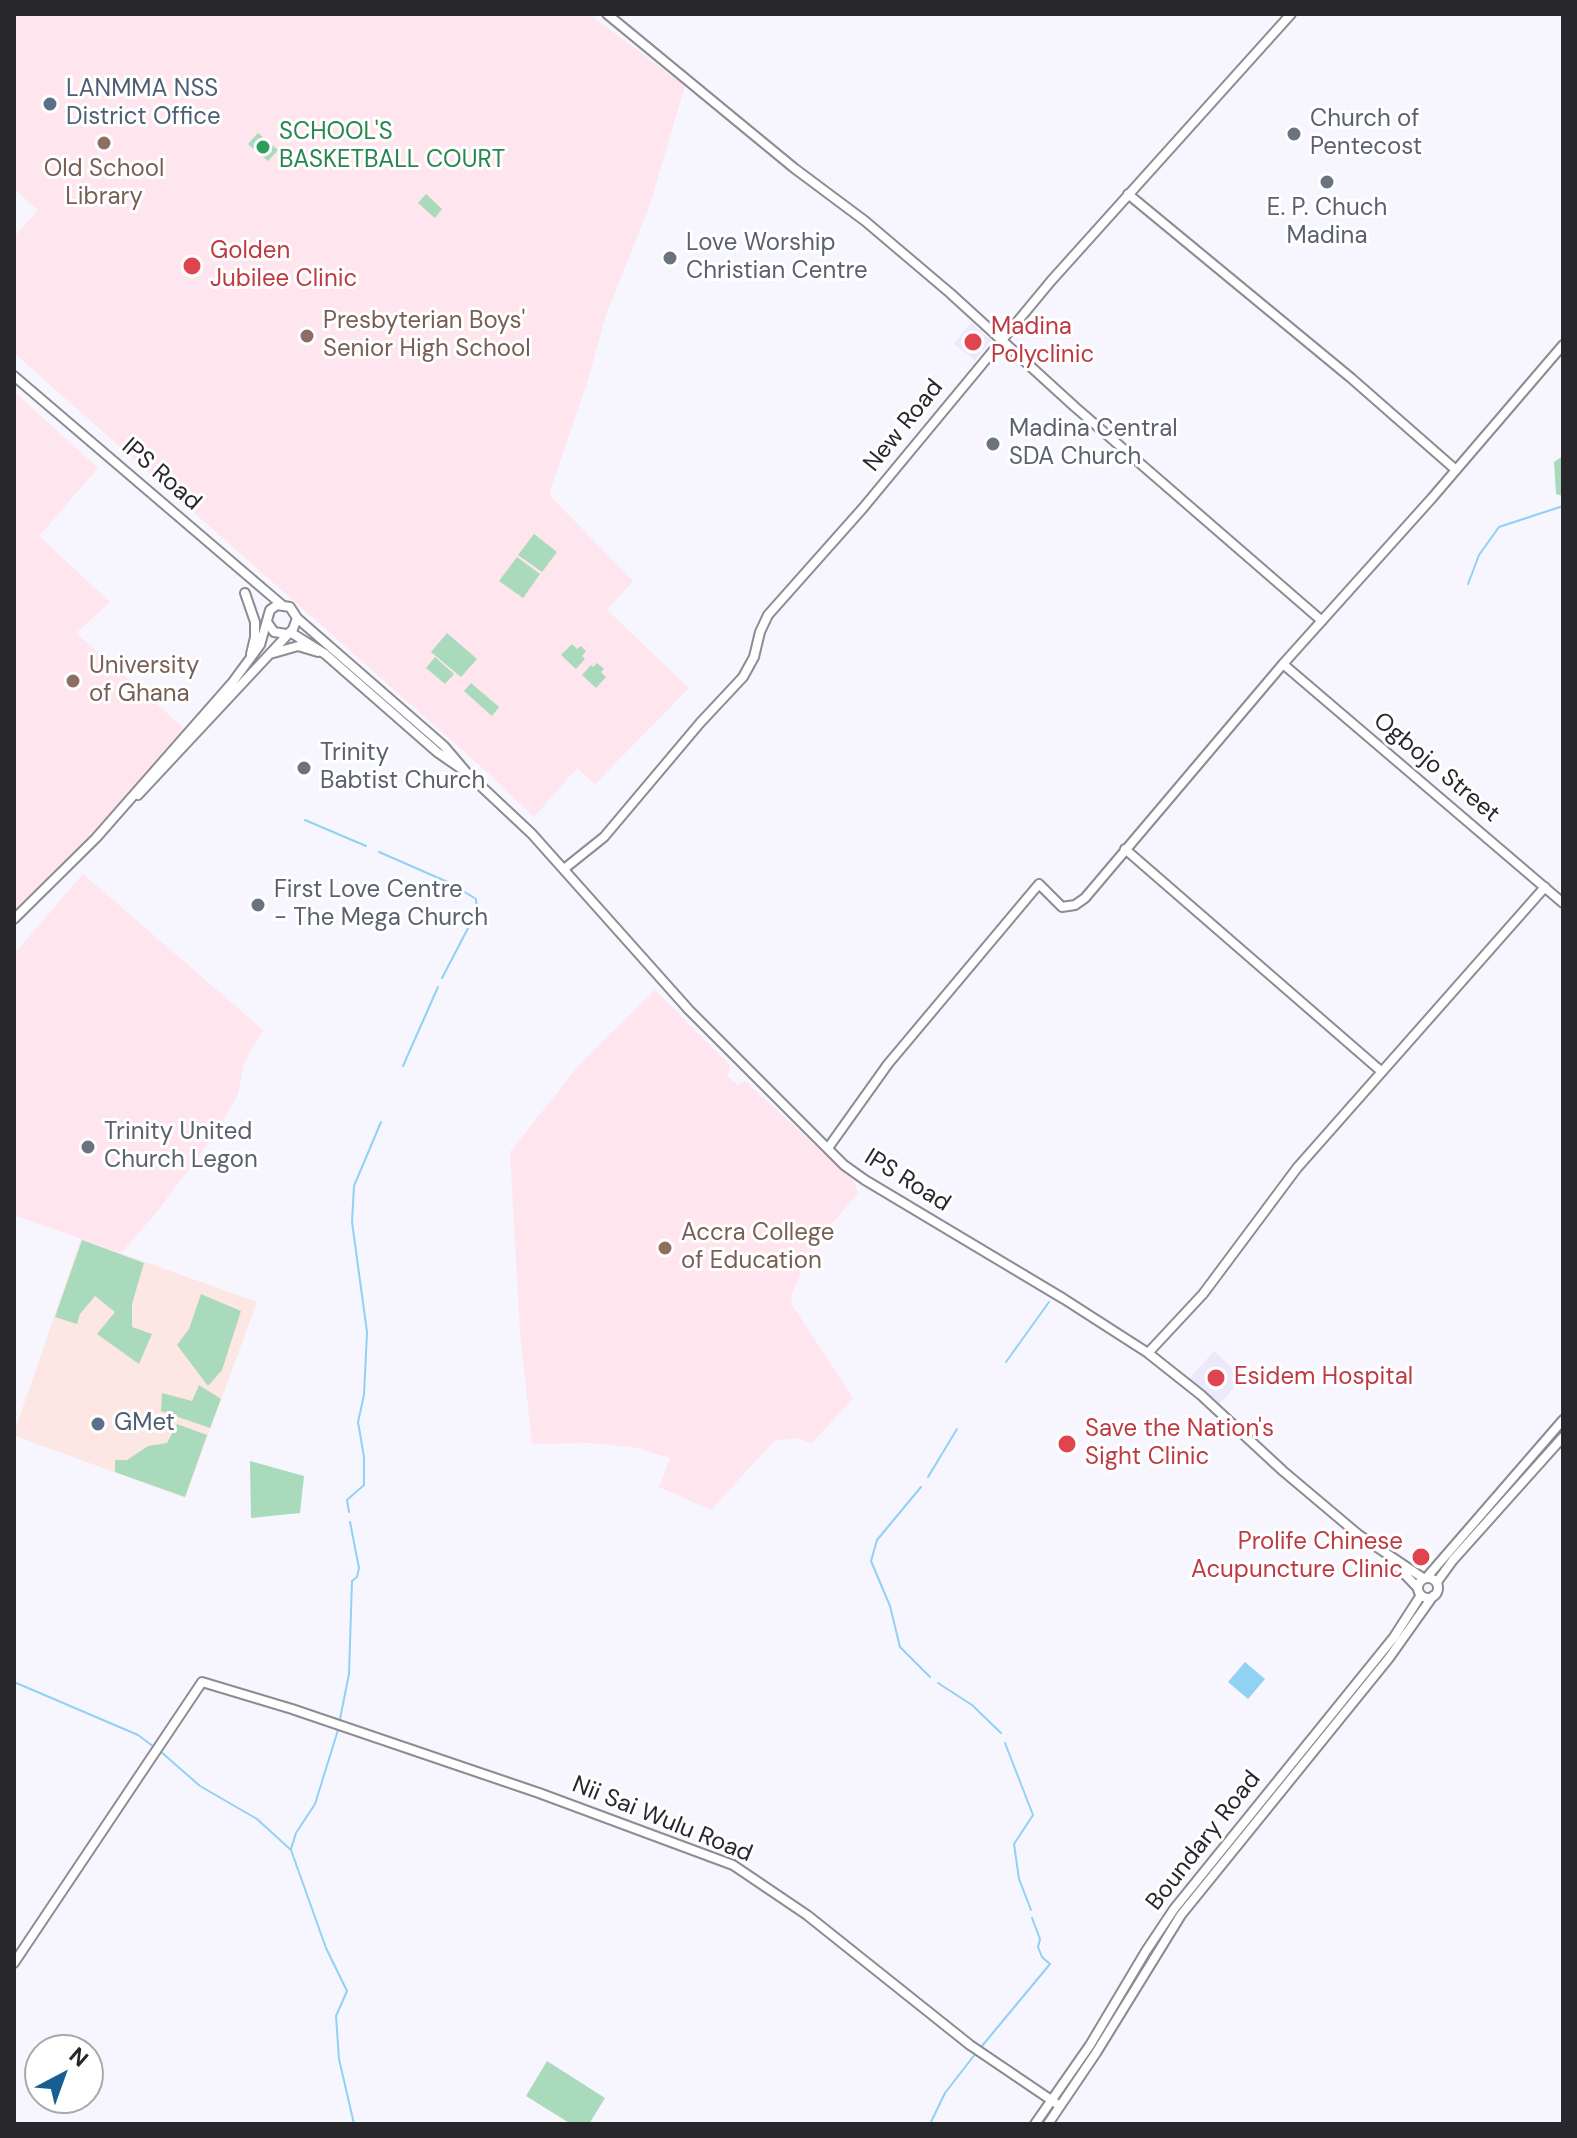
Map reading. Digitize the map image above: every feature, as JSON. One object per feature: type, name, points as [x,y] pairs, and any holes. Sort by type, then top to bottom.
[{"type":"street","points":[[607,14],[794,168],[865,221],[1322,621]]},
{"type":"street","name":"New Road","points":[[564,869],[604,837],[743,677],[754,657],[768,615],[863,508],[1001,339],[1291,14]]},
{"type":"street","points":[[1128,194],[1351,378],[1456,470]]},
{"type":"street","points":[[828,1148],[888,1064],[1039,884],[1062,907],[1075,905],[1085,898],[1283,664],[1563,345]]},
{"type":"street","name":"IPS Road","points":[[14,376],[282,605]]},
{"type":"street","points":[[245,593],[255,622],[250,659]]},
{"type":"street","points":[[14,919],[111,820],[250,659],[260,645],[270,610],[282,605],[293,610],[297,618],[295,626],[126,809],[111,820]]},
{"type":"street","name":"IPS Road","points":[[297,618],[444,746],[564,869],[689,1010],[828,1148],[865,1180],[1148,1353],[1201,1395],[1283,1471],[1359,1535],[1422,1584],[1437,1582]]},
{"type":"street","points":[[267,622],[274,632],[288,633]]},
{"type":"street","name":"IPS Road","points":[[288,633],[325,654],[449,763],[467,773]]},
{"type":"street","points":[[266,656],[298,646],[325,654]]},
{"type":"street","name":"Ogbojo Street","points":[[1283,664],[1563,903]]},
{"type":"street","points":[[1125,849],[1382,1072]]},
{"type":"street","points":[[1148,1353],[1203,1294],[1297,1168],[1545,887]]},
{"type":"street","name":"Boundary Road","points":[[1048,2124],[1090,2045],[1174,1909],[1394,1637],[1422,1584],[1563,1420]]},
{"type":"street","points":[[1437,1582],[1563,1437]]},
{"type":"street","name":"Boundary Road","points":[[1035,2124],[1056,2104],[1181,1915],[1389,1658],[1438,1589],[1437,1582]]},
{"type":"street","points":[[1422,1584],[1427,1598],[1433,1596]]},
{"type":"street","name":"Nii Sai Wulu Road","points":[[14,1963],[202,1682],[539,1793],[733,1865],[807,1915],[939,2022],[1056,2104]]},
{"type":"shaded area","name":"Presbyterian Boys' Senior High School","points":[[14,14],[589,14],[685,86],[650,204],[605,318],[587,383],[550,491],[551,497],[633,581],[607,610],[689,688],[595,784],[577,768],[534,817],[14,353],[14,237],[38,210],[14,189]]},
{"type":"shaded area","name":"Madina Polyclinic","points":[[971,323],[991,340],[975,360],[954,344]]},
{"type":"shaded area","name":"University of Ghana","points":[[14,392],[98,468],[39,536],[110,602],[76,633],[186,730],[14,920]]},
{"type":"shaded area","points":[[83,874],[263,1030],[244,1063],[238,1094],[218,1130],[156,1213],[121,1253],[14,1215],[14,954]]},
{"type":"shaded area","name":"Accra College of Education","points":[[655,990],[730,1065],[728,1077],[738,1085],[745,1081],[853,1180],[858,1193],[821,1236],[807,1259],[791,1303],[853,1398],[811,1444],[799,1438],[774,1441],[711,1510],[659,1487],[670,1458],[633,1447],[589,1443],[532,1444],[520,1331],[510,1152],[580,1064]]},
{"type":"shaded area","points":[[81,1239],[257,1302],[185,1498],[14,1433]]},
{"type":"shaded area","name":"Esidem Hospital","points":[[1214,1351],[1243,1378],[1218,1405],[1189,1379]]},
{"type":"green space","name":"SCHOOL'S BASKETBALL COURT","points":[[258,133],[278,150],[268,161],[248,144]]},
{"type":"green space","points":[[426,194],[442,209],[435,218],[418,203]]},
{"type":"green space","points":[[1563,456],[1563,496],[1556,494],[1554,462]]},
{"type":"green space","points":[[534,534],[557,552],[542,572],[518,555]]},
{"type":"green space","points":[[517,557],[540,574],[523,598],[499,581]]},
{"type":"green space","points":[[447,633],[477,659],[461,677],[431,652]]},
{"type":"green space","points":[[572,644],[586,651],[582,656],[585,659],[576,669],[561,655]]},
{"type":"green space","points":[[435,657],[454,674],[445,684],[426,668]]},
{"type":"green space","points":[[597,663],[604,669],[601,672],[606,677],[596,688],[582,675]]},
{"type":"green space","points":[[471,683],[499,707],[492,716],[464,691]]},
{"type":"green space","points":[[82,1240],[144,1263],[132,1304],[132,1327],[152,1334],[139,1364],[97,1334],[115,1312],[95,1296],[80,1314],[77,1324],[55,1317]]},
{"type":"green space","points":[[201,1294],[241,1311],[222,1370],[208,1386],[177,1345],[189,1329]]},
{"type":"green space","points":[[199,1385],[221,1399],[210,1428],[161,1411],[162,1393],[192,1401]]},
{"type":"green space","points":[[177,1424],[207,1435],[185,1497],[115,1472],[115,1460],[127,1460],[148,1446],[167,1443]]},
{"type":"green space","points":[[250,1461],[304,1476],[300,1513],[251,1518]]},
{"type":"green space","points":[[547,2061],[605,2098],[589,2124],[571,2124],[526,2096]]},
{"type":"water","points":[[1245,1662],[1265,1679],[1248,1699],[1228,1682]]},
{"type":"waterway","points":[[1468,584],[1479,555],[1499,527],[1563,506]]},
{"type":"waterway","points":[[305,820],[366,846]]},
{"type":"waterway","points":[[379,852],[450,883],[476,899],[477,911],[442,978]]},
{"type":"waterway","points":[[403,1066],[438,987]]},
{"type":"waterway","points":[[349,1512],[347,1500],[364,1485],[364,1457],[358,1422],[364,1395],[367,1332],[352,1222],[354,1186],[381,1122]]},
{"type":"waterway","points":[[1006,1362],[1049,1302]]},
{"type":"waterway","points":[[928,1477],[957,1429]]},
{"type":"waterway","points":[[921,1487],[877,1540],[871,1561],[890,1606],[900,1647],[930,1677]]},
{"type":"waterway","points":[[340,1719],[349,1674],[352,1581],[357,1577],[359,1568],[350,1522]]},
{"type":"waterway","points":[[14,1682],[138,1735],[154,1747]]},
{"type":"waterway","points":[[938,1683],[972,1705],[1001,1733]]},
{"type":"waterway","points":[[291,1849],[296,1833],[315,1804],[338,1730]]},
{"type":"waterway","points":[[1005,1743],[1033,1815],[1014,1844],[1019,1879],[1031,1910]]},
{"type":"waterway","points":[[160,1751],[200,1786],[257,1819],[291,1850],[326,1948],[347,1991],[336,2016],[339,2059],[354,2124]]},
{"type":"waterway","points":[[982,2046],[1050,1964],[1042,1957],[1038,1947],[1040,1939],[1032,1918]]},
{"type":"waterway","points":[[930,2124],[945,2093],[976,2053]]},
{"type":"place","name":"LANMMA NSS District Office","points":[[50,104]]},
{"type":"place","name":"Church of Pentecost","points":[[1294,134]]},
{"type":"place","name":"Old School Library","points":[[104,143]]},
{"type":"place","name":"SCHOOL'S BASKETBALL COURT","points":[[263,147]]},
{"type":"place","name":"E. P. Chuch Madina","points":[[1327,182]]},
{"type":"place","name":"Love Worship Christian Centre","points":[[670,258]]},
{"type":"place","name":"Golden Jubilee Clinic","points":[[192,266]]},
{"type":"place","name":"Presbyterian Boys' Senior High School","points":[[307,336]]},
{"type":"place","name":"Madina Polyclinic","points":[[973,342]]},
{"type":"place","name":"Madina Central SDA Church","points":[[993,444]]},
{"type":"place","name":"University of Ghana","points":[[73,681]]},
{"type":"place","name":"Trinity Babtist Church","points":[[304,768]]},
{"type":"place","name":"First Love Centre - The Mega Church","points":[[258,905]]},
{"type":"place","name":"Trinity United Church Legon","points":[[88,1147]]},
{"type":"place","name":"Accra College of Education","points":[[665,1248]]},
{"type":"place","name":"Esidem Hospital","points":[[1216,1378]]},
{"type":"place","name":"GMet","points":[[98,1424]]},
{"type":"place","name":"Save the Nation's Sight Clinic","points":[[1067,1444]]},
{"type":"place","name":"Prolife Chinese Acupuncture Clinic","points":[[1421,1557]]}]
